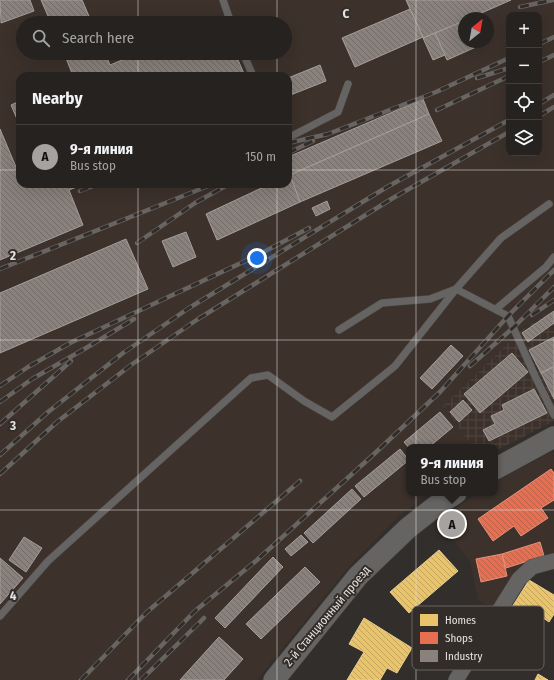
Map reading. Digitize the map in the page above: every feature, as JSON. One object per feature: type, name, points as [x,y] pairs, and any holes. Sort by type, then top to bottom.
[{"type":"main road","points":[[498,467],[554,437]]},
{"type":"main road","name":"2-й Станционный проезд","points":[[274,680],[358,576],[408,528],[451,496]]},
{"type":"street","points":[[502,606],[519,579],[532,567],[554,561]]},
{"type":"street","points":[[456,680],[462,670]]},
{"type":"lane","points":[[222,0],[228,16]]},
{"type":"lane","points":[[246,60],[251,72]]},
{"type":"lane","points":[[292,136],[338,112],[348,84]]},
{"type":"lane","points":[[0,616],[48,560],[251,378],[268,375],[304,401],[332,417],[395,366],[456,289],[501,238],[549,204]]},
{"type":"lane","points":[[496,309],[546,267],[554,257]]},
{"type":"lane","points":[[339,330],[382,303],[430,299],[456,289],[508,316],[554,415]]},
{"type":"shaded area","points":[[0,0],[554,0],[554,309],[519,332],[443,406],[471,444],[406,444],[406,496],[425,496],[397,518],[348,568],[257,680],[0,680]]},
{"type":"shaded area","points":[[554,309],[554,421],[498,449],[498,444],[471,444],[443,406],[519,332]]},
{"type":"shaded area","points":[[554,452],[554,556],[494,606],[488,606],[478,600],[470,562],[438,520],[474,496],[498,496],[498,480],[549,453]]},
{"type":"building: Homes","points":[[439,550],[458,571],[417,606],[412,606],[412,610],[409,613],[390,592]]},
{"type":"building: Homes","points":[[529,580],[554,595],[554,614],[549,622],[544,618],[544,606],[513,606]]},
{"type":"building: Homes","points":[[364,618],[412,648],[397,673],[387,668],[380,680],[347,680],[364,652],[349,644]]},
{"type":"building: Homes","points":[[538,674],[548,680],[535,680]]},
{"type":"building: Shops","points":[[551,469],[554,473],[554,500],[541,508],[548,518],[521,536],[514,526],[493,541],[478,519]]},
{"type":"building: Shops","points":[[540,542],[544,556],[506,568],[502,554]]},
{"type":"building: Shops","points":[[502,554],[507,576],[481,582],[476,559]]},
{"type":"building: Industry","points":[[0,0],[30,0],[34,11],[16,16],[16,18],[1,23]]},
{"type":"building: Industry","points":[[41,0],[82,0],[89,16],[48,16]]},
{"type":"building: Industry","points":[[406,0],[511,0],[484,12],[458,12],[458,23],[423,38]]},
{"type":"building: Industry","points":[[410,9],[423,37],[355,67],[342,38]]},
{"type":"building: Industry","points":[[458,23],[458,48],[474,48],[447,60],[435,33]]},
{"type":"building: Industry","points":[[435,33],[445,55],[433,60],[423,38]]},
{"type":"building: Industry","points":[[67,60],[108,60],[110,65],[122,60],[238,60],[243,72],[71,72]]},
{"type":"building: Industry","points":[[320,65],[326,81],[292,94],[292,76]]},
{"type":"building: Industry","points":[[423,99],[429,114],[292,174],[292,155]]},
{"type":"building: Industry","points":[[16,103],[16,117],[11,105]]},
{"type":"building: Industry","points":[[429,114],[442,141],[300,202],[292,180],[292,174]]},
{"type":"building: Industry","points":[[0,129],[16,167],[16,188],[74,188],[69,190],[83,225],[0,260]]},
{"type":"building: Industry","points":[[292,180],[300,202],[217,240],[206,214],[261,188],[292,188]]},
{"type":"building: Industry","points":[[327,201],[330,209],[316,216],[312,208]]},
{"type":"building: Industry","points":[[186,232],[196,257],[173,267],[162,241]]},
{"type":"building: Industry","points":[[126,239],[148,289],[0,353],[0,293]]},
{"type":"building: Industry","points":[[554,311],[554,323],[528,342],[522,333]]},
{"type":"building: Industry","points":[[554,337],[554,366],[541,373],[529,350]]},
{"type":"building: Industry","points":[[451,345],[463,356],[432,389],[420,378]]},
{"type":"building: Industry","points":[[512,353],[528,372],[480,413],[464,394]]},
{"type":"building: Industry","points":[[554,367],[554,399],[541,373]]},
{"type":"building: Industry","points":[[534,389],[547,413],[489,441],[483,430],[495,424],[491,416],[504,410],[502,405]]},
{"type":"building: Industry","points":[[463,400],[472,410],[459,422],[450,412]]},
{"type":"building: Industry","points":[[440,412],[453,427],[433,444],[406,444],[404,442]]},
{"type":"building: Industry","points":[[400,449],[406,456],[406,462],[364,497],[355,486]]},
{"type":"building: Industry","points":[[352,489],[361,499],[313,543],[304,533]]},
{"type":"building: Industry","points":[[301,535],[308,542],[291,556],[285,549]]},
{"type":"building: Industry","points":[[24,537],[42,548],[26,572],[9,560]]},
{"type":"building: Industry","points":[[273,557],[283,567],[225,628],[215,618]]},
{"type":"building: Industry","points":[[0,558],[23,578],[0,604]]},
{"type":"building: Industry","points":[[305,567],[320,582],[261,639],[246,624]]},
{"type":"building: Industry","points":[[219,637],[243,659],[224,680],[180,680]]},
{"type":"railway","points":[[520,7],[553,0]]},
{"type":"railway","points":[[542,43],[554,37]]},
{"type":"railway","points":[[542,61],[554,55]]},
{"type":"railway","points":[[292,142],[328,134],[436,92],[506,59]]},
{"type":"railway","points":[[477,78],[506,69]]},
{"type":"railway","points":[[437,110],[506,77]]},
{"type":"railway","points":[[542,102],[554,95]]},
{"type":"railway","points":[[542,114],[554,107]]},
{"type":"railway","points":[[0,455],[48,412],[123,353],[189,308],[387,187],[506,122]]},
{"type":"railway","points":[[0,474],[57,422],[131,365],[198,319],[393,198],[506,134]]},
{"type":"railway","points":[[292,151],[313,141]]},
{"type":"railway","points":[[80,191],[88,188]]},
{"type":"railway","points":[[0,269],[203,188]]},
{"type":"railway","points":[[137,243],[195,203],[222,188]]},
{"type":"railway","points":[[0,386],[28,367],[70,343],[258,255],[309,228]]},
{"type":"railway","points":[[128,680],[195,611],[257,560],[440,392],[508,316],[554,270]]},
{"type":"railway","points":[[470,366],[515,326],[554,287]]},
{"type":"railway","points":[[532,315],[554,300]]},
{"type":"railway","points":[[0,402],[32,379],[134,319]]},
{"type":"railway","points":[[0,424],[71,361]]},
{"type":"railway","points":[[81,680],[147,612],[300,481]]},
{"type":"railway","points":[[141,680],[204,618]]},
{"type":"place","name":"9-я линия","points":[[452,524]]}]
